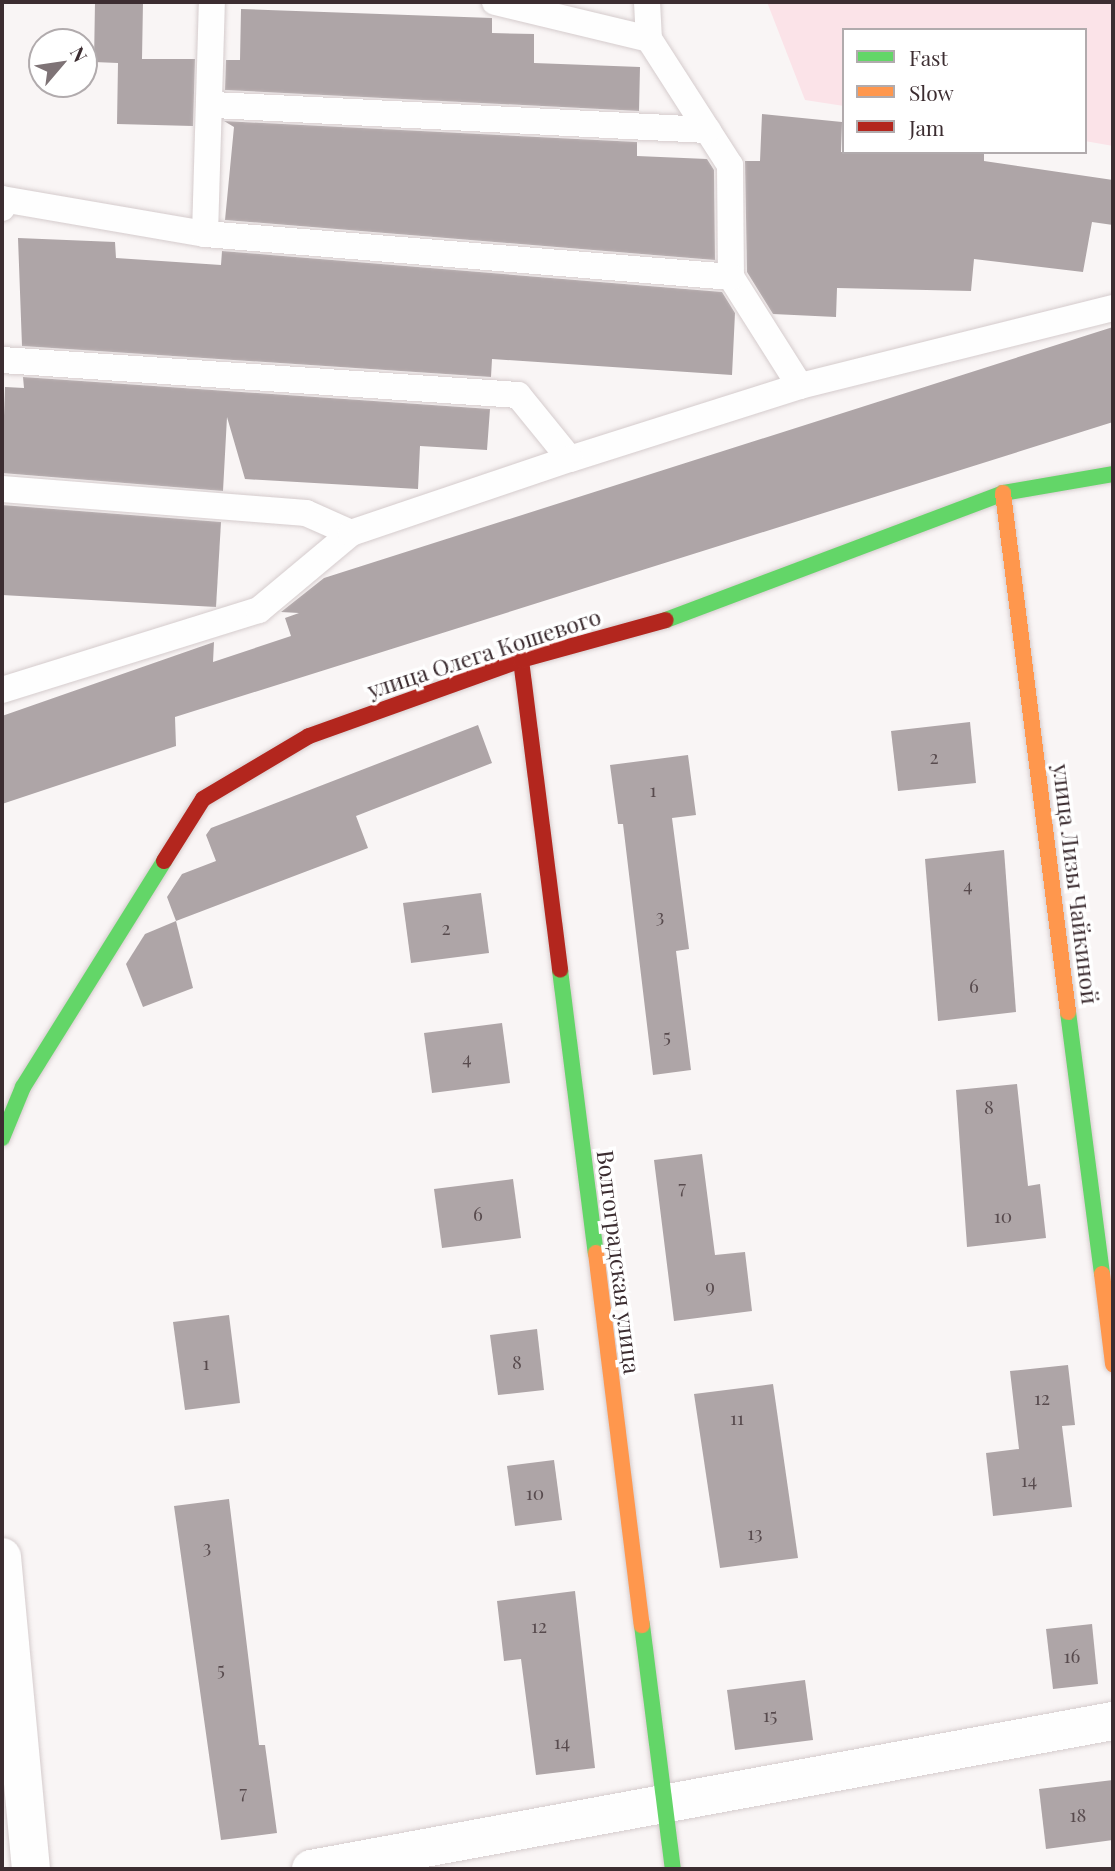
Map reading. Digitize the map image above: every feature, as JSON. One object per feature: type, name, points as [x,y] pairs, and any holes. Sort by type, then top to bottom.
[{"type":"street","name":"улица Олега Кошевого","points":[[2,1138],[23,1087],[203,799],[309,736],[520,660],[704,610],[1003,493],[1113,474]]},
{"type":"street","name":"улица Лизы Чайкиной","points":[[1003,493],[1113,1364]]},
{"type":"street","name":"Волгоградская улица","points":[[520,660],[673,1869]]},
{"type":"street","points":[[2,1558],[31,1869]]},
{"type":"street","points":[[311,1869],[665,1808],[1113,1721]]},
{"type":"lane","points":[[205,234],[214,105],[212,2]]},
{"type":"lane","points":[[646,2],[649,39],[730,165],[731,277],[800,386]]},
{"type":"lane","points":[[502,3],[649,39]]},
{"type":"lane","points":[[214,105],[707,130]]},
{"type":"lane","points":[[2,208],[2,199],[205,234],[731,277]]},
{"type":"lane","points":[[2,690],[259,610],[351,533],[570,459],[800,386],[1113,308]]},
{"type":"lane","points":[[2,360],[518,396],[570,459]]},
{"type":"lane","points":[[2,489],[306,513],[351,533]]},
{"type":"shaded area","points":[[767,2],[1113,2],[1113,146],[1087,141],[1087,28],[842,28],[842,106],[805,100]]},
{"type":"building","points":[[95,2],[143,2],[142,59],[195,59],[193,126],[117,124],[118,63],[98,62],[98,28],[95,28]]},
{"type":"building","points":[[241,9],[492,18],[492,33],[534,34],[534,63],[640,67],[639,111],[225,90],[226,60],[240,60]]},
{"type":"building","points":[[762,114],[842,122],[842,154],[984,154],[984,161],[1113,180],[1113,225],[1092,222],[1083,272],[974,259],[971,291],[837,288],[836,317],[773,314],[747,272],[745,161],[760,161]]},
{"type":"building","points":[[224,121],[637,142],[637,156],[707,159],[714,170],[715,260],[225,220],[234,127]]},
{"type":"building","points":[[18,238],[115,242],[116,258],[221,265],[222,251],[722,292],[735,313],[732,375],[492,359],[491,377],[22,346]]},
{"type":"building","points":[[1113,327],[1113,422],[175,717],[176,746],[2,804],[2,716],[214,642],[213,662],[291,636],[285,618],[299,613],[281,612],[324,578]]},
{"type":"building","points":[[23,377],[490,409],[487,450],[420,446],[418,489],[245,479],[227,417],[223,491],[2,473],[5,387],[24,388]]},
{"type":"building","points":[[2,505],[221,522],[216,607],[2,595]]},
{"type":"building","points":[[970,722],[976,783],[898,791],[891,731]]},
{"type":"building","points":[[478,725],[492,763],[356,816],[368,848],[176,921],[167,897],[182,874],[216,861],[206,835],[211,828]]},
{"type":"building","points":[[688,755],[696,815],[672,818],[689,949],[676,951],[691,1070],[653,1075],[623,824],[618,824],[610,765]]},
{"type":"building","points":[[1004,850],[1016,1012],[938,1021],[925,859]]},
{"type":"building","points":[[481,893],[489,953],[411,963],[403,903]]},
{"type":"building","points":[[176,921],[193,988],[143,1007],[126,964],[145,934]]},
{"type":"building","points":[[502,1023],[510,1083],[432,1093],[424,1033]]},
{"type":"building","points":[[1017,1084],[1028,1186],[1040,1184],[1046,1238],[967,1247],[956,1090]]},
{"type":"building","points":[[702,1154],[715,1255],[745,1252],[752,1311],[674,1321],[654,1160]]},
{"type":"building","points":[[513,1179],[521,1238],[442,1248],[434,1189]]},
{"type":"building","points":[[229,1315],[240,1403],[185,1410],[173,1322]]},
{"type":"building","points":[[537,1329],[544,1390],[498,1395],[490,1335]]},
{"type":"building","points":[[1068,1365],[1075,1425],[1062,1426],[1072,1507],[993,1516],[986,1453],[1019,1449],[1010,1371]]},
{"type":"building","points":[[773,1384],[798,1558],[720,1568],[694,1394]]},
{"type":"building","points":[[554,1460],[562,1520],[515,1526],[507,1466]]},
{"type":"building","points":[[229,1499],[259,1745],[265,1745],[277,1833],[221,1840],[174,1506]]},
{"type":"building","points":[[575,1591],[595,1768],[536,1775],[521,1659],[504,1661],[497,1601]]},
{"type":"building","points":[[1092,1624],[1098,1684],[1053,1689],[1046,1629]]},
{"type":"building","points":[[805,1680],[813,1740],[735,1750],[727,1690]]},
{"type":"building","points":[[1113,1780],[1113,1840],[1046,1849],[1039,1789]]},
{"type":"traffic: fast","points":[[666,620],[1003,493],[1113,474]]},
{"type":"traffic: fast","points":[[2,1138],[23,1087],[164,861]]},
{"type":"traffic: fast","points":[[560,970],[596,1253]]},
{"type":"traffic: fast","points":[[1068,1012],[1102,1274]]},
{"type":"traffic: fast","points":[[642,1625],[673,1869]]},
{"type":"traffic: slow","points":[[1003,493],[1068,1012]]},
{"type":"traffic: slow","points":[[596,1253],[642,1625]]},
{"type":"traffic: slow","points":[[1102,1274],[1113,1364]]},
{"type":"traffic: jam","points":[[164,861],[203,799],[309,736],[521,660],[666,620]]},
{"type":"traffic: jam","points":[[521,660],[560,970]]}]
